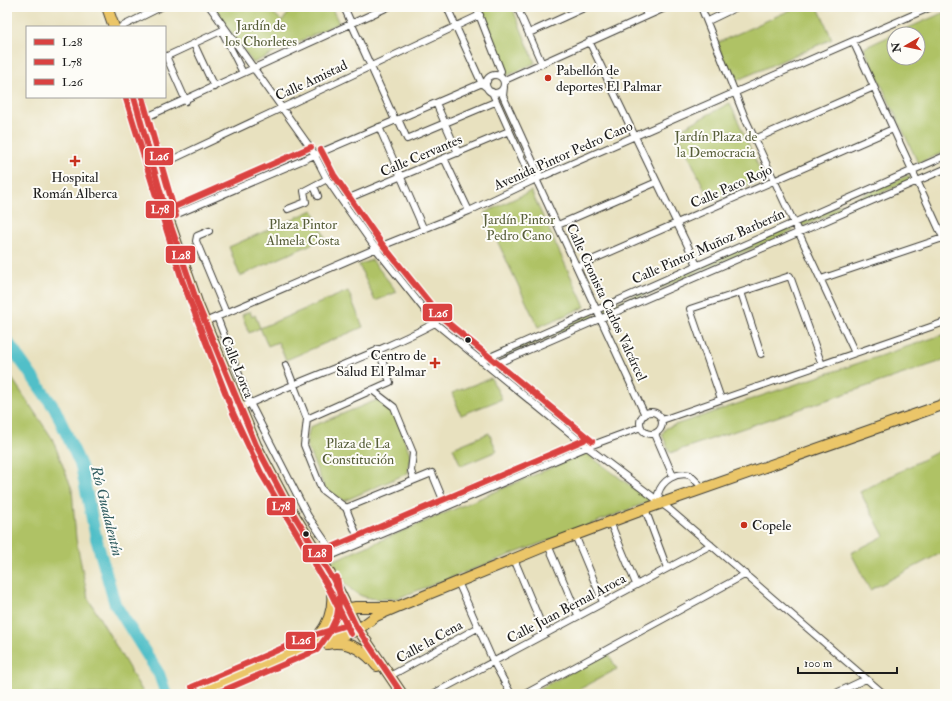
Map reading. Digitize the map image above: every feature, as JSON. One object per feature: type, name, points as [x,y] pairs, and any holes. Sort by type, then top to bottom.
[{"type":"main road","points":[[108,7],[114,26]]},
{"type":"main road","name":"Calle Lorca","points":[[134,98],[168,218],[205,322],[240,408],[272,477],[335,584],[340,594],[343,611],[359,632]]},
{"type":"main road","points":[[195,694],[311,644],[359,632],[376,616],[548,545],[703,488],[945,404]]},
{"type":"main road","points":[[311,644],[325,626],[332,606],[332,593],[324,564]]},
{"type":"main road","points":[[335,584],[363,614],[359,632],[390,676],[400,694]]},
{"type":"main road","points":[[311,644],[329,631],[343,611],[358,607],[397,607]]},
{"type":"main road","points":[[277,658],[329,644],[345,644],[366,654],[400,694]]},
{"type":"street","points":[[124,26],[161,7]]},
{"type":"street","points":[[210,7],[224,30],[243,73]]},
{"type":"street","points":[[344,7],[407,139],[495,102]]},
{"type":"street","points":[[140,120],[186,101],[254,67],[351,22],[388,7]]},
{"type":"street","name":"Calle Cronista Carlos Valcárcel","points":[[447,7],[509,131],[536,179],[578,266],[645,415]]},
{"type":"street","name":"Calle Cronista Carlos Valcárcel","points":[[476,7],[501,71],[503,96],[536,179]]},
{"type":"street","points":[[517,7],[542,64]]},
{"type":"street","points":[[529,33],[586,7]]},
{"type":"street","points":[[643,7],[647,15]]},
{"type":"street","points":[[168,218],[314,154],[436,103],[487,86],[499,92],[503,81],[667,7]]},
{"type":"street","points":[[701,7],[708,21],[734,92],[755,139],[798,233],[856,353]]},
{"type":"street","points":[[708,21],[737,7]]},
{"type":"street","name":"Avenida Pintor Pedro Cano","points":[[205,322],[468,211],[536,179],[931,7]]},
{"type":"street","name":"Calle Amistad","points":[[154,168],[480,15]]},
{"type":"street","points":[[166,57],[224,30]]},
{"type":"street","points":[[224,30],[254,67],[282,107],[314,154],[327,179],[376,249],[435,323],[587,447],[649,492],[884,694]]},
{"type":"street","points":[[589,41],[696,265]]},
{"type":"street","points":[[821,279],[944,240],[853,41]]},
{"type":"street","points":[[194,44],[214,87]]},
{"type":"street","points":[[166,59],[186,101]]},
{"type":"street","points":[[487,86],[492,76],[503,81]]},
{"type":"street","points":[[755,139],[874,87]]},
{"type":"street","points":[[436,103],[458,152]]},
{"type":"street","points":[[378,127],[424,230]]},
{"type":"street","name":"Calle Paco Rojo","points":[[578,266],[893,129]]},
{"type":"street","name":"Calle Cervantes","points":[[342,201],[509,131]]},
{"type":"street","name":"Calle Pintor Muñoz Barberán","points":[[481,361],[596,308],[945,156]]},
{"type":"street","points":[[444,158],[468,211]]},
{"type":"street","name":"Calle Pintor Muñoz Barberán","points":[[489,367],[945,168]]},
{"type":"street","points":[[288,209],[306,202],[304,191],[327,179]]},
{"type":"street","points":[[558,225],[657,182]]},
{"type":"street","points":[[314,186],[318,196]]},
{"type":"street","points":[[209,231],[197,236],[196,241],[226,313]]},
{"type":"street","points":[[721,399],[690,309],[790,276],[822,364]]},
{"type":"street","points":[[741,292],[761,354]]},
{"type":"street","name":"Calle Lorca","points":[[217,317],[250,403],[308,516],[334,554]]},
{"type":"street","points":[[662,420],[945,322]]},
{"type":"street","points":[[240,408],[435,323]]},
{"type":"street","points":[[307,419],[390,382],[378,349]]},
{"type":"street","points":[[286,365],[307,419],[304,444],[322,490],[346,508],[360,543]]},
{"type":"street","points":[[372,390],[394,407],[413,453],[411,471],[414,480]]},
{"type":"street","points":[[655,413],[662,420],[661,428],[654,434],[647,433],[642,427],[641,420],[645,415],[655,413]]},
{"type":"street","points":[[324,564],[334,554],[587,447],[642,427]]},
{"type":"street","points":[[654,434],[673,476]]},
{"type":"street","points":[[346,508],[432,473],[446,507]]},
{"type":"street","points":[[649,492],[659,489],[673,476],[684,474],[696,479],[703,488]]},
{"type":"street","points":[[689,493],[696,479]]},
{"type":"street","points":[[659,489],[658,494],[662,503]]},
{"type":"street","points":[[644,509],[667,568]]},
{"type":"street","points":[[610,522],[636,584]]},
{"type":"street","points":[[575,535],[603,602]]},
{"type":"street","name":"Calle Juan Bernal Aroca","points":[[433,694],[711,544]]},
{"type":"street","points":[[548,545],[578,615]]},
{"type":"street","points":[[514,559],[545,633]]},
{"type":"street","points":[[525,694],[746,574]]},
{"type":"street","points":[[458,582],[493,661],[511,694]]},
{"type":"street","name":"Calle la Cena","points":[[390,676],[478,627]]},
{"type":"street","points":[[834,694],[866,679]]},
{"type":"green space","name":"Jardín de los Chorletes","points":[[213,7],[271,7],[269,9],[282,21],[294,7],[331,7],[339,23],[253,63]]},
{"type":"green space","points":[[480,7],[512,7],[535,63],[506,76]]},
{"type":"green space","points":[[797,7],[818,7],[832,39],[733,82],[717,43]]},
{"type":"green space","points":[[945,12],[945,152],[918,163],[864,48],[886,38],[886,66],[926,66],[926,26],[913,26]]},
{"type":"green space","name":"Jardín Plaza de la Democracia","points":[[730,103],[764,179],[711,203],[677,131]]},
{"type":"green space","points":[[909,175],[911,180],[799,228],[797,224]]},
{"type":"green space","name":"Jardín Pintor Pedro Cano","points":[[531,191],[585,307],[538,327],[484,213]]},
{"type":"green space","name":"Plaza Pintor Almela Costa","points":[[313,210],[325,238],[240,276],[229,247]]},
{"type":"green space","points":[[791,226],[793,231],[601,314],[599,311]]},
{"type":"green space","points":[[372,260],[397,292],[375,301],[359,265]]},
{"type":"green space","points":[[348,291],[363,327],[286,360],[278,342],[268,346],[260,328]]},
{"type":"green space","points":[[250,311],[252,317],[255,315],[260,328],[249,333],[242,315]]},
{"type":"green space","points":[[593,313],[595,318],[489,363],[485,360]]},
{"type":"green space","points":[[945,334],[945,359],[939,362],[670,453],[662,434],[666,428]]},
{"type":"green space","points":[[7,371],[52,438],[72,489],[76,539],[88,598],[144,694],[7,694]]},
{"type":"green space","points":[[491,378],[502,399],[461,415],[452,393]]},
{"type":"green space","name":"Plaza de La Constitución","points":[[377,400],[393,409],[410,454],[408,473],[344,501],[325,489],[306,444],[310,427]]},
{"type":"green space","points":[[489,433],[497,451],[461,466],[453,448]]},
{"type":"green space","points":[[945,448],[945,551],[870,590],[851,553],[884,536],[860,492]]},
{"type":"green space","points":[[586,453],[651,501],[398,598],[373,599],[357,594],[344,582],[330,562]]},
{"type":"green space","points":[[608,653],[617,669],[571,694],[529,694]]},
{"type":"waterway","name":"Río Guadalentín","points":[[7,341],[55,409],[81,466],[96,538],[115,604],[159,674],[166,694]]},
{"type":"transit line","name":"L28","points":[[134,98],[166,212],[198,305],[256,445],[285,500],[333,579],[356,626],[402,694]]},
{"type":"transit line","name":"L26","points":[[142,98],[176,216]]},
{"type":"transit line","name":"L78","points":[[126,99],[182,280],[233,413],[261,473],[326,583],[351,634]]},
{"type":"transit line","name":"L26","points":[[165,211],[311,147]]},
{"type":"transit line","name":"L26","points":[[321,150],[334,175],[382,244],[441,317],[592,441]]},
{"type":"transit line","name":"L26","points":[[318,553],[584,440]]},
{"type":"transit line","name":"L26","points":[[192,687],[308,637],[347,625],[331,592],[314,564]]},
{"type":"transit line","name":"L78","points":[[215,694],[317,650],[329,633],[337,616],[340,597],[337,577]]},
{"type":"place","name":"Pabellón de deportes El Palmar","points":[[548,78]]},
{"type":"place","name":"Hospital Román Alberca","points":[[75,161]]},
{"type":"place","name":"Centro de Salud El Palmar","points":[[435,363]]},
{"type":"place","name":"Copele","points":[[744,525]]}]
